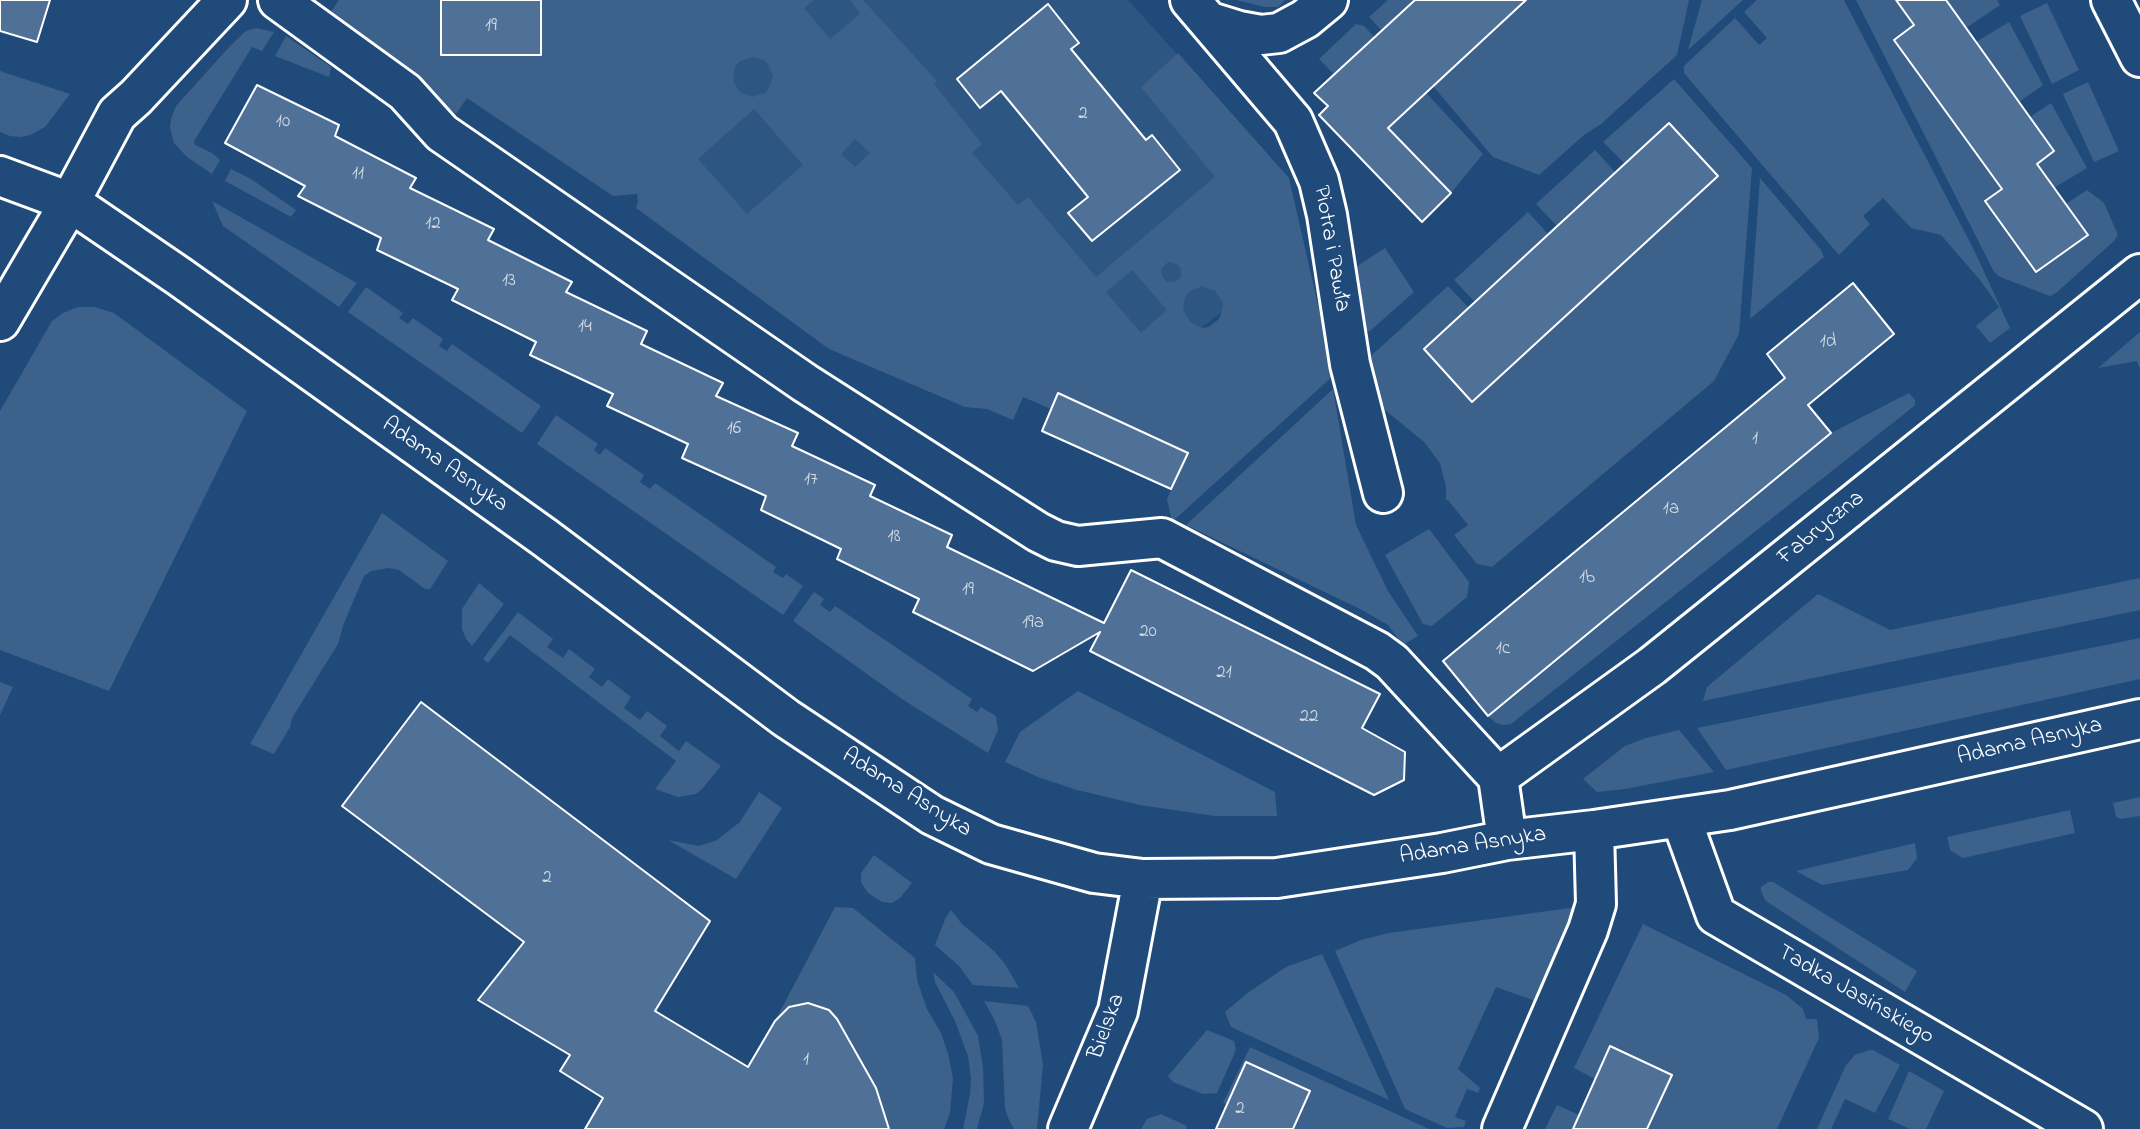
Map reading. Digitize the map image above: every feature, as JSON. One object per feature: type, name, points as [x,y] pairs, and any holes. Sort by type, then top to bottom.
[{"type":"street","points":[[0,321],[70,202],[117,114],[227,0]]},
{"type":"street","points":[[278,0],[405,92],[442,133],[804,383],[1038,532],[1056,541],[1078,546],[1163,538],[1377,651],[1392,662],[1498,777],[1507,839]]},
{"type":"street","points":[[1200,11],[1239,32],[1261,35],[1279,33],[1304,19],[1328,0]]},
{"type":"street","points":[[2110,0],[2140,57]]},
{"type":"street","name":"Piotra i Pawła","points":[[1200,11],[1293,121],[1319,181],[1327,215],[1350,363],[1383,493]]},
{"type":"street","name":"Adama Asnyka","points":[[0,176],[70,202],[180,277],[544,537],[786,718],[933,815],[991,844],[1094,873],[1143,879],[1277,878],[1442,853],[1507,839],[1594,830],[1745,807],[2140,719]]},
{"type":"street","name":"Fabryczna","points":[[1498,777],[1652,666],[2140,274]]},
{"type":"street","name":"Tadka Jasińskiego","points":[[1681,818],[1716,915],[2083,1129]]},
{"type":"street","points":[[1502,1129],[1588,930],[1596,904],[1594,830]]},
{"type":"street","name":"Bielska","points":[[1068,1129],[1118,1011],[1143,879]]},
{"type":"shaded area","points":[[339,0],[441,0],[441,55],[540,55],[541,0],[814,0],[804,8],[830,39],[860,14],[850,0],[863,0],[937,81],[934,84],[982,144],[972,153],[1018,205],[1028,197],[1096,277],[1215,177],[1141,87],[1178,53],[1289,178],[1334,375],[1172,522],[1167,499],[1187,453],[1058,393],[1051,409],[1023,397],[1013,420],[987,409],[965,407],[829,349],[636,208],[637,194],[613,196],[467,98],[456,114],[324,22]],"holes":[[[752,57],[768,64],[773,76],[765,93],[752,97],[739,91],[733,80],[735,66]],[[754,109],[803,165],[747,214],[698,159]],[[855,139],[870,153],[855,167],[841,154]],[[1168,262],[1177,264],[1181,269],[1181,276],[1177,281],[1167,282],[1161,269]],[[1132,270],[1167,310],[1141,333],[1106,292]],[[1202,286],[1215,291],[1223,307],[1219,319],[1203,328],[1190,322],[1183,310],[1185,297]]]},
{"type":"shaded area","points":[[726,0],[1128,0],[1289,178],[1268,276],[1148,369],[660,189]]},
{"type":"shaded area","points":[[1236,0],[1285,0],[1278,7],[1265,7]]},
{"type":"shaded area","points":[[1388,0],[1415,0],[1382,31],[1369,17]]},
{"type":"shaded area","points":[[1526,0],[1689,0],[1677,55],[1601,124],[1584,135],[1539,175],[1493,157],[1433,86]]},
{"type":"shaded area","points":[[1702,0],[1743,0],[1688,50]]},
{"type":"shaded area","points":[[1757,0],[1844,0],[1974,250],[2010,328],[1990,343],[1976,326],[1999,307],[1980,280],[1941,235],[1911,228],[1883,198],[1863,216],[1870,224],[1839,255],[1684,73],[1684,66],[1735,18],[1759,45],[1767,38],[1744,12]]},
{"type":"shaded area","points":[[1856,0],[1896,0],[1914,25],[1894,40],[2002,189],[1985,201],[2036,272],[2087,235],[2066,204],[2087,190],[2104,203],[2118,235],[2056,293],[2050,296],[2000,277],[1994,272]]},
{"type":"shaded area","points":[[1997,0],[2000,5],[1966,28],[1947,1]]},
{"type":"shaded area","points":[[2047,3],[2079,70],[2052,84],[2020,16]]},
{"type":"shaded area","points":[[2009,22],[2043,85],[2019,102],[1976,42]]},
{"type":"shaded area","points":[[1356,24],[1364,26],[1483,154],[1451,193],[1319,59]]},
{"type":"shaded area","points":[[256,28],[274,32],[262,51],[252,47],[194,141],[195,145],[220,160],[212,174],[187,157],[174,143],[171,119],[176,106],[231,45],[246,31]]},
{"type":"shaded area","points":[[286,36],[331,67],[329,77],[275,56]]},
{"type":"shaded area","points":[[0,71],[70,94],[45,127],[30,135],[10,136],[0,132]]},
{"type":"shaded area","points":[[1674,79],[1752,168],[1739,334],[1714,381],[1492,567],[1477,564],[1454,535],[1468,525],[1448,500],[1446,501],[1446,487],[1440,463],[1424,442],[1374,401],[1361,365],[1448,286],[1468,307],[1424,349],[1473,401],[1718,176],[1669,123],[1624,163],[1603,142]]},
{"type":"shaded area","points":[[2088,82],[2119,151],[2094,162],[2063,94]]},
{"type":"shaded area","points":[[2051,103],[2087,168],[2054,188],[2037,163],[2054,151],[2030,117]]},
{"type":"shaded area","points":[[1595,150],[1615,172],[1557,226],[1536,204]]},
{"type":"shaded area","points":[[231,169],[251,179],[296,210],[291,217],[225,181]]},
{"type":"shaded area","points":[[1760,178],[1824,257],[1750,319]]},
{"type":"shaded area","points":[[212,201],[357,283],[339,307],[223,226]]},
{"type":"shaded area","points":[[1528,212],[1548,234],[1474,301],[1454,280]]},
{"type":"shaded area","points":[[1385,248],[1414,292],[1370,331],[1354,330],[1345,274]]},
{"type":"shaded area","points":[[366,287],[403,313],[399,318],[408,324],[413,318],[443,339],[439,346],[447,351],[452,344],[541,406],[522,433],[348,312]]},
{"type":"shaded area","points":[[78,307],[95,307],[114,313],[247,411],[109,691],[0,650],[0,411],[52,321]]},
{"type":"shaded area","points":[[2140,332],[2140,369],[2137,361],[2098,368]]},
{"type":"shaded area","points":[[1333,389],[1356,525],[1388,591],[1418,636],[1403,645],[1388,625],[1362,610],[1186,525]]},
{"type":"shaded area","points":[[1909,393],[1915,400],[1915,405],[1908,411],[1511,724],[1496,723],[1488,716],[1831,433]]},
{"type":"shaded area","points":[[556,415],[598,444],[594,450],[600,455],[605,448],[644,475],[640,482],[650,489],[655,483],[776,567],[773,572],[783,578],[786,574],[803,586],[783,615],[537,444]]},
{"type":"shaded area","points":[[382,513],[448,561],[430,589],[425,589],[399,570],[389,568],[371,571],[364,576],[338,644],[292,718],[290,727],[274,754],[250,744]]},
{"type":"shaded area","points":[[1429,529],[1469,582],[1467,597],[1432,626],[1423,624],[1385,555]]},
{"type":"shaded area","points":[[2140,578],[2140,610],[1703,701],[1707,687],[1818,594],[1890,630]]},
{"type":"shaded area","points":[[479,583],[504,604],[472,646],[462,629],[462,609]]},
{"type":"shaded area","points":[[814,592],[824,599],[820,605],[830,612],[835,606],[972,699],[968,706],[977,712],[981,707],[996,716],[998,730],[988,753],[902,699],[793,621]]},
{"type":"shaded area","points":[[518,612],[553,639],[547,647],[563,658],[569,649],[595,669],[589,677],[602,687],[608,679],[631,697],[624,708],[640,720],[647,711],[667,726],[660,736],[679,751],[686,741],[721,766],[702,789],[696,794],[678,797],[655,789],[676,761],[510,635],[488,663],[483,659]]},
{"type":"shaded area","points":[[2140,638],[2140,679],[1726,770],[1697,728]]},
{"type":"shaded area","points":[[0,682],[13,687],[0,715]]},
{"type":"shaded area","points":[[1078,691],[1275,792],[1277,816],[1215,816],[1140,805],[1077,790],[1005,762],[1020,732]]},
{"type":"shaded area","points":[[1679,730],[1714,772],[1597,792],[1583,779],[1625,746]]},
{"type":"shaded area","points":[[759,792],[782,808],[736,879],[668,840],[699,846],[717,840],[740,822]]},
{"type":"shaded area","points":[[2140,797],[2140,816],[2121,819],[2116,817],[2113,803]]},
{"type":"shaded area","points":[[2070,810],[2075,833],[1963,858],[1950,850],[1947,837]]},
{"type":"shaded area","points":[[1915,843],[1917,858],[1908,870],[1822,885],[1796,871]]},
{"type":"shaded area","points":[[874,855],[912,883],[900,898],[892,903],[882,902],[868,893],[861,882],[861,873]]},
{"type":"shaded area","points":[[1773,882],[1917,971],[1905,992],[1765,900],[1761,887]]},
{"type":"shaded area","points":[[835,907],[853,908],[915,958],[917,980],[927,1009],[941,1033],[953,1078],[950,1113],[944,1129],[883,1129],[829,1010],[808,1003],[789,1007],[775,1021]]},
{"type":"shaded area","points":[[1577,907],[1549,1006],[1496,987],[1458,1069],[1480,1088],[1478,1093],[1467,1089],[1455,1117],[1466,1121],[1464,1127],[1447,1128],[1405,1109],[1335,951],[1361,940],[1389,933]]},
{"type":"shaded area","points":[[951,910],[962,924],[994,951],[1019,988],[973,985],[959,966],[935,945]]},
{"type":"shaded area","points":[[1643,924],[1786,995],[1803,1009],[1806,1019],[1817,1019],[1819,1038],[1777,1129],[1647,1129],[1672,1075],[1611,1046],[1595,1079],[1574,1068]]},
{"type":"shaded area","points":[[1322,954],[1389,1100],[1231,1027],[1225,1012],[1249,992],[1286,967]]},
{"type":"shaded area","points":[[933,972],[954,992],[978,1036],[983,1067],[984,1103],[977,1129],[963,1129],[970,1094],[968,1056]]},
{"type":"shaded area","points":[[984,1001],[1028,1006],[1036,1022],[1043,1064],[1037,1129],[1014,1129],[1009,1120],[1005,1109],[1002,1040]]},
{"type":"shaded area","points":[[1207,1030],[1234,1041],[1236,1050],[1217,1093],[1203,1094],[1173,1082],[1168,1076]]},
{"type":"shaded area","points":[[1250,1047],[1429,1129],[1293,1129],[1246,1062],[1227,1104],[1223,1103]]},
{"type":"shaded area","points":[[1869,1050],[1900,1065],[1875,1113],[1845,1099],[1831,1129],[1817,1129],[1846,1065],[1855,1055]]},
{"type":"shaded area","points":[[1909,1071],[1944,1091],[1926,1129],[1910,1129],[1888,1119]]},
{"type":"shaded area","points":[[1557,1105],[1579,1115],[1572,1129],[1545,1129]]},
{"type":"shaded area","points":[[1161,1114],[1187,1126],[1186,1129],[1141,1129],[1147,1119]]},
{"type":"building","points":[[0,0],[50,0],[37,42],[0,31]]},
{"type":"building","points":[[441,0],[541,0],[541,55],[441,55]]},
{"type":"building","points":[[1415,0],[1526,0],[1388,128],[1451,193],[1422,222],[1319,115],[1328,106],[1314,93]]},
{"type":"building","points":[[1896,0],[1946,0],[2054,151],[2037,164],[2088,235],[2036,272],[1985,201],[2002,189],[1894,40],[1914,25]]},
{"type":"building","points":[[1048,4],[1079,43],[1071,49],[1146,140],[1152,135],[1180,170],[1092,241],[1068,213],[1088,197],[1001,91],[980,108],[957,79]]},
{"type":"building","points":[[257,85],[339,125],[335,136],[416,178],[410,188],[494,229],[488,240],[572,282],[566,292],[647,331],[641,344],[723,383],[716,396],[798,433],[792,446],[875,485],[870,496],[952,535],[947,547],[1104,623],[1131,570],[1380,694],[1362,728],[1405,752],[1404,780],[1374,795],[1090,651],[1100,632],[1033,671],[913,612],[919,599],[837,559],[841,549],[761,510],[766,496],[682,458],[688,444],[607,406],[613,394],[530,355],[536,342],[452,300],[458,289],[377,250],[381,238],[298,196],[305,186],[225,143]]},
{"type":"building","points":[[1669,123],[1718,176],[1472,402],[1424,349]]},
{"type":"building","points":[[1853,283],[1894,334],[1808,405],[1831,433],[1488,716],[1443,661],[1785,378],[1767,354]]},
{"type":"building","points":[[1058,393],[1188,453],[1171,489],[1042,431]]},
{"type":"building","points":[[421,702],[710,921],[655,1011],[748,1067],[775,1021],[789,1007],[808,1003],[829,1010],[837,1019],[876,1088],[889,1129],[585,1129],[603,1098],[560,1071],[570,1055],[478,1000],[524,942],[342,806]]},
{"type":"building","points":[[1610,1046],[1672,1075],[1647,1129],[1573,1129]]},
{"type":"building","points":[[1246,1062],[1310,1091],[1293,1129],[1216,1129]]}]
